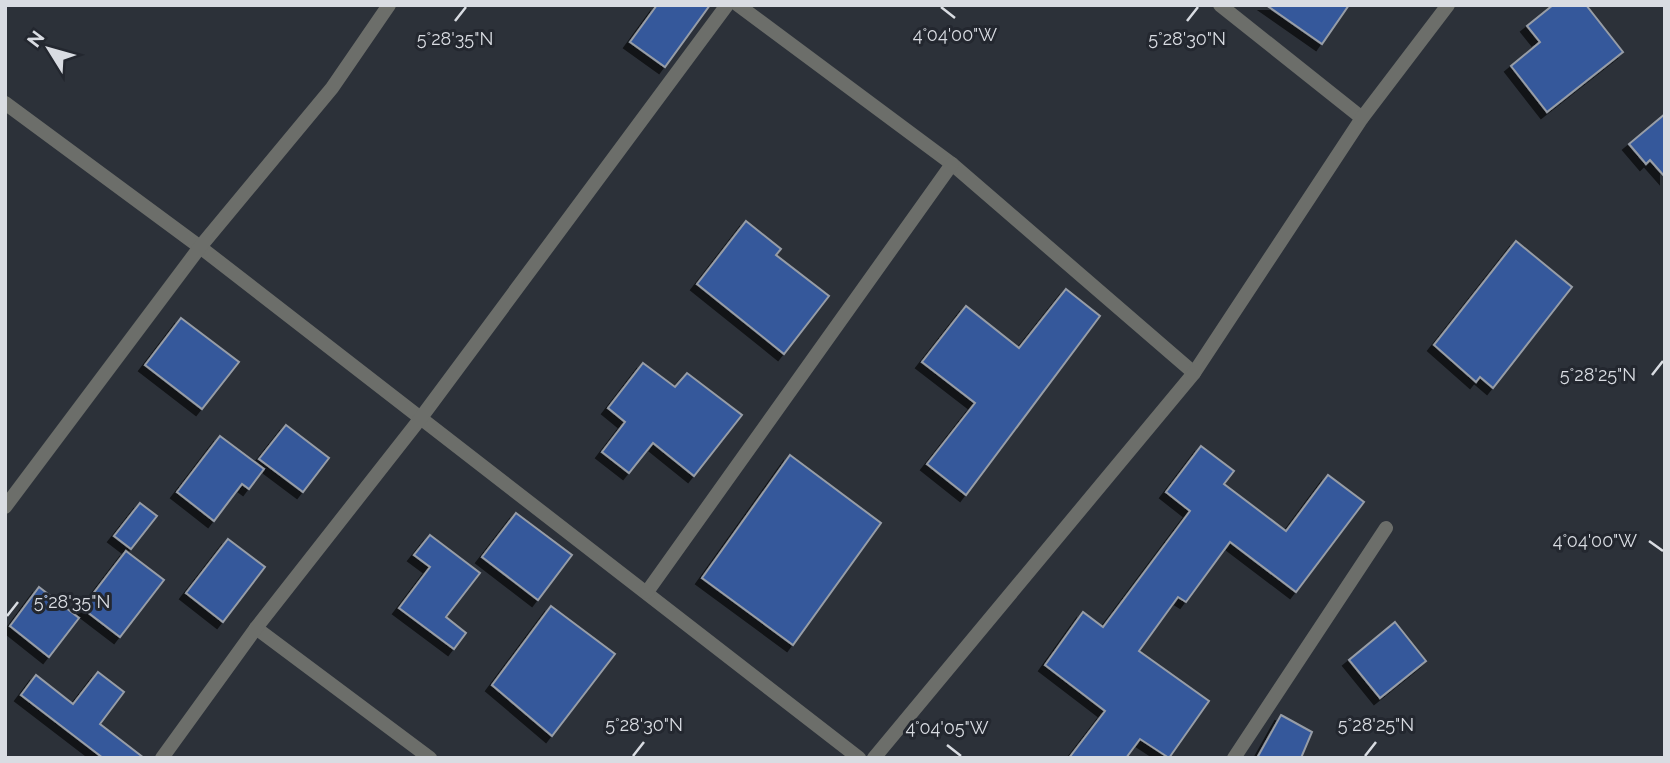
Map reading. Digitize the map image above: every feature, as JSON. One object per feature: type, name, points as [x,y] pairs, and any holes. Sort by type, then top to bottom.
[{"type":"street","points":[[5,507],[200,247],[332,88],[389,5]]},
{"type":"street","points":[[162,758],[256,628],[420,419],[727,5]]},
{"type":"street","points":[[738,5],[951,164],[1194,373]]},
{"type":"street","points":[[1220,5],[1362,118]]},
{"type":"street","points":[[874,758],[1194,373],[1362,118],[1448,5]]},
{"type":"street","points":[[5,103],[200,247],[859,758]]},
{"type":"street","points":[[647,593],[951,164]]},
{"type":"street","points":[[1234,758],[1386,528]]},
{"type":"street","points":[[256,628],[430,758]]},
{"type":"building","points":[[657,5],[710,5],[665,67],[630,42]]},
{"type":"building","points":[[1266,5],[1349,5],[1322,44]]},
{"type":"building","points":[[1553,5],[1586,5],[1623,52],[1547,112],[1511,66],[1540,42],[1527,26]]},
{"type":"building","points":[[1665,114],[1665,177],[1650,160],[1646,164],[1629,144]]},
{"type":"building","points":[[746,221],[781,249],[776,255],[829,296],[784,354],[697,284]]},
{"type":"building","points":[[1516,241],[1572,287],[1493,388],[1480,377],[1476,382],[1434,345]]},
{"type":"building","points":[[1066,289],[1100,316],[966,495],[927,464],[975,403],[922,362],[966,306],[1019,348]]},
{"type":"building","points":[[181,318],[239,362],[202,409],[145,365]]},
{"type":"building","points":[[643,363],[675,387],[687,373],[742,415],[694,476],[653,443],[629,473],[602,452],[625,422],[608,408]]},
{"type":"building","points":[[286,425],[329,458],[303,492],[259,459]]},
{"type":"building","points":[[220,436],[264,469],[249,489],[242,484],[214,521],[177,492]]},
{"type":"building","points":[[1201,446],[1234,471],[1224,484],[1286,531],[1328,475],[1364,502],[1296,592],[1230,542],[1186,602],[1178,597],[1139,651],[1209,701],[1169,758],[1140,739],[1126,758],[1069,758],[1105,711],[1045,665],[1083,612],[1103,627],[1190,511],[1166,492]]},
{"type":"building","points":[[790,455],[881,523],[793,645],[702,578]]},
{"type":"building","points":[[140,503],[157,516],[131,549],[114,536]]},
{"type":"building","points":[[516,513],[572,555],[538,600],[482,557]]},
{"type":"building","points":[[430,535],[480,573],[446,617],[466,633],[454,649],[399,608],[430,567],[414,555]]},
{"type":"building","points":[[228,539],[265,567],[223,622],[186,593]]},
{"type":"building","points":[[126,551],[164,580],[120,637],[82,608]]},
{"type":"building","points":[[39,587],[79,618],[49,657],[10,626]]},
{"type":"building","points":[[551,606],[615,654],[552,736],[492,685]]},
{"type":"building","points":[[1395,622],[1426,661],[1380,698],[1349,660]]},
{"type":"building","points":[[98,672],[124,692],[100,724],[144,758],[103,758],[21,695],[36,675],[73,704]]},
{"type":"building","points":[[1281,715],[1312,732],[1301,758],[1257,758]]}]
